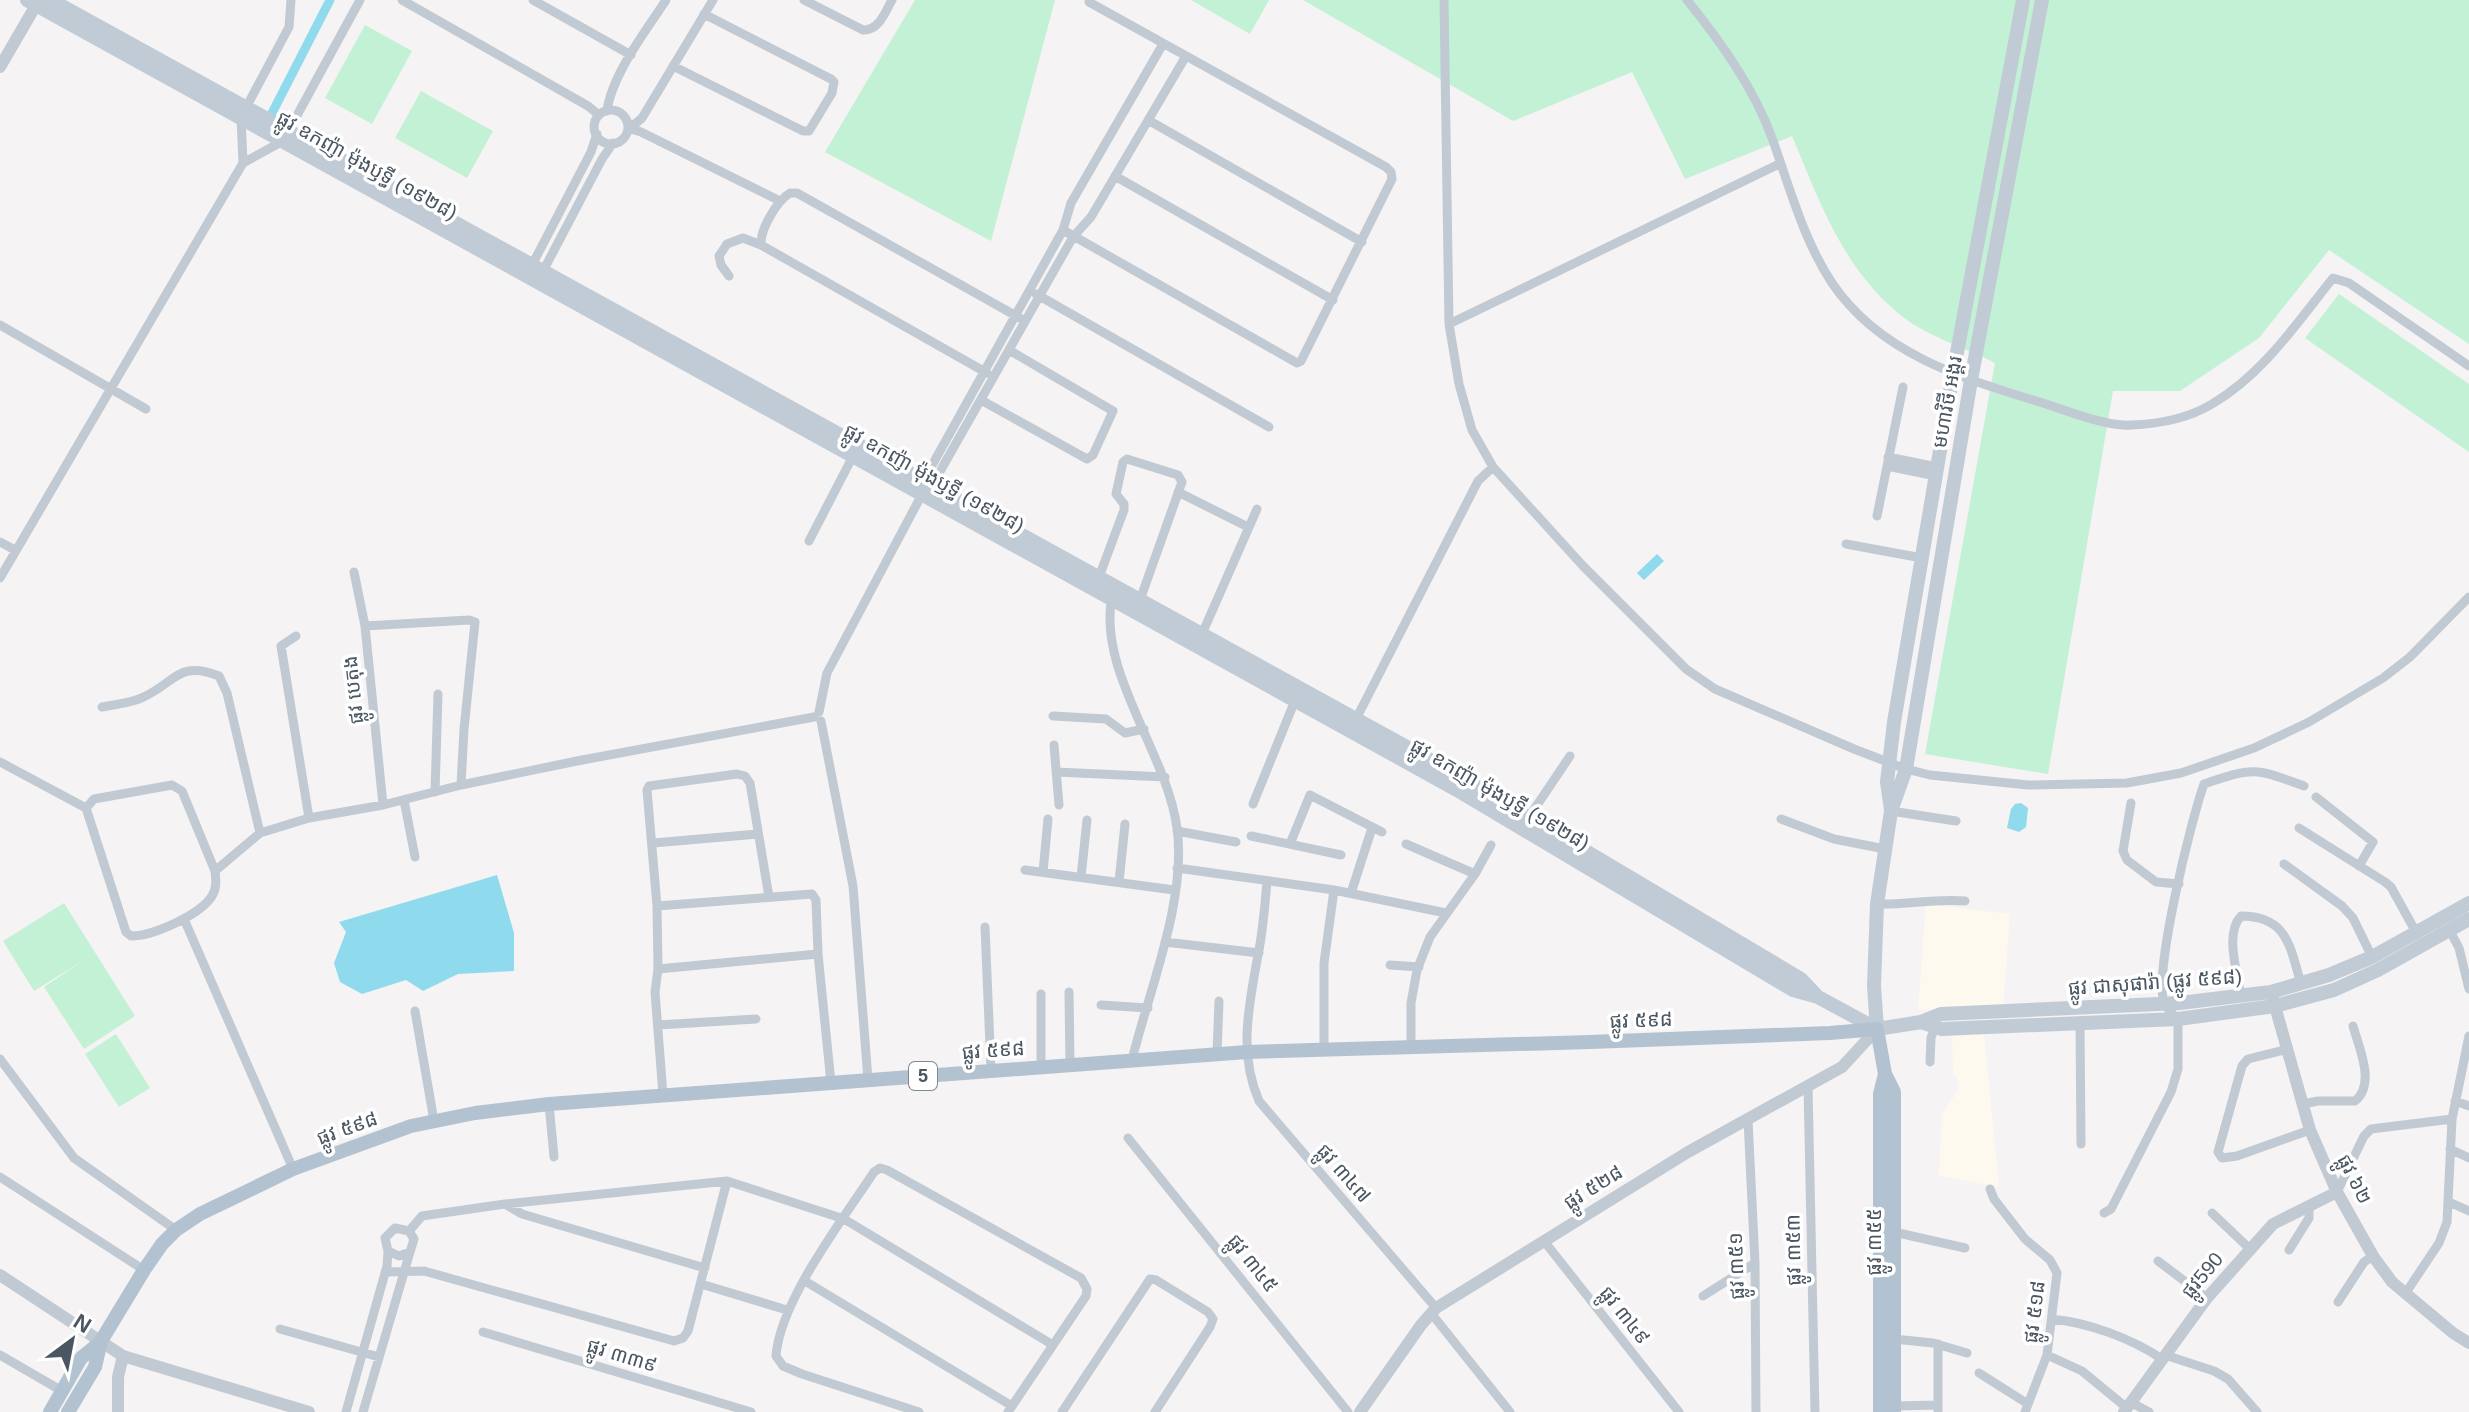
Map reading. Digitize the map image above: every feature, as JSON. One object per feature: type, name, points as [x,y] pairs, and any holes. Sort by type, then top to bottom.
[{"type":"main road","name":"ផ្លូវ ឧកញ៉ា ម៉ុងឫទ្ធី (១៩២៨)","points":[[38,1],[1353,725],[1495,805],[1793,990],[1818,997],[1877,1029]]},
{"type":"main road","points":[[2022,5],[2041,6]]},
{"type":"main road","name":"មហាវិថី អង្គរ","points":[[1891,811],[1888,763],[1953,374],[2022,5]]},
{"type":"main road","name":"មហាវិថី អង្គរ","points":[[1877,1029],[1874,986],[1877,904],[1891,811],[1906,769],[1971,380],[2041,6]]},
{"type":"main road","name":"ផ្លូវ ឧកញ៉ា ម៉ុងឫទ្ធី (១៩២៨)","points":[[535,273],[853,456],[1099,577],[1114,593],[1140,600],[1202,634],[1297,694]]},
{"type":"main road","name":"ផ្លូវ ឧកញ៉ា ម៉ុងឫទ្ធី (១៩២៨)","points":[[1495,805],[1529,817],[1801,979],[1818,997]]},
{"type":"main road","name":"ផ្លូវ ជាសុផារ៉ា (ផ្លូវ ៥៩៨)","points":[[1928,1024],[1941,1014],[2164,1004],[2241,997],[2273,999],[2301,984],[2372,957],[2469,903]]},
{"type":"main road","name":"ផ្លូវ ជាសុផារ៉ា (ផ្លូវ ៥៩៨)","points":[[1877,1029],[1928,1024],[1942,1029],[2178,1019],[2334,990],[2378,970],[2469,919]]},
{"type":"main road","name":"ផ្លូវ ៥៩៨","points":[[68,1412],[95,1367],[101,1341],[144,1270],[176,1230],[219,1203],[293,1169],[411,1126],[434,1121],[549,1104],[1247,1052],[1783,1035],[1877,1029]]},
{"type":"main road","name":"ផ្លូវ ៣៥៥","points":[[1877,1029],[1885,1074],[1894,1092],[1894,1339],[1889,1410]]},
{"type":"main road","name":"ផ្លូវ ៣៥៥","points":[[1885,1074],[1880,1094],[1889,1410]]},
{"type":"main road","name":"ផ្លូវ ៥៩៨","points":[[50,1412],[81,1358],[101,1341]]},
{"type":"street","points":[[243,163],[247,114],[289,27],[291,0]]},
{"type":"street","points":[[0,578],[243,163],[282,133],[360,0]]},
{"type":"street","points":[[402,0],[588,106],[603,113],[620,112],[628,127],[780,201]]},
{"type":"street","points":[[533,0],[631,55]]},
{"type":"street","points":[[666,0],[631,55],[595,124],[597,134],[603,141],[613,143],[623,139],[628,127],[642,118],[713,0]]},
{"type":"street","points":[[804,0],[869,31],[874,29],[892,0]]},
{"type":"street","points":[[1444,0],[1449,324],[1459,384],[1472,430],[1493,467],[1579,562],[1686,669],[1739,701],[1888,763],[1940,777],[2028,785],[2127,783],[2181,773],[2254,748],[2352,699],[2410,657],[2469,597]]},
{"type":"street","points":[[1687,0],[1742,76],[1772,137],[1779,164],[1817,258],[1841,295],[1877,331],[1922,360],[1953,374],[2075,414],[2128,426],[2182,417],[2212,404],[2260,369],[2333,278],[2349,283],[2469,366]]},
{"type":"street","points":[[0,67],[38,1]]},
{"type":"street","points":[[1063,230],[1297,363],[1301,361],[1333,300],[1392,179],[1389,169],[1089,2]]},
{"type":"street","points":[[673,66],[803,131],[809,131],[832,93],[834,82],[831,79],[704,14]]},
{"type":"street","points":[[868,1080],[853,886],[818,717],[827,673],[925,489],[930,469],[989,374],[1016,315],[1063,230],[1071,203],[1163,44]]},
{"type":"street","points":[[925,489],[938,475],[981,400],[989,374],[1009,350],[1073,237],[1091,217],[1186,56]]},
{"type":"street","points":[[1148,120],[1362,242]]},
{"type":"street","points":[[535,273],[597,134]]},
{"type":"street","points":[[535,273],[613,143]]},
{"type":"street","points":[[1449,324],[1779,164]]},
{"type":"street","points":[[1115,176],[1333,300]]},
{"type":"street","points":[[761,245],[761,235],[780,201],[790,193],[804,195],[1025,321]]},
{"type":"street","points":[[729,276],[719,256],[727,244],[743,238],[761,245],[989,374]]},
{"type":"street","points":[[1029,291],[1269,427]]},
{"type":"street","points":[[0,325],[146,409]]},
{"type":"street","points":[[981,400],[1087,459],[1093,455],[1113,411],[1009,350]]},
{"type":"street","points":[[1877,516],[1903,387]]},
{"type":"street","points":[[809,541],[853,456]]},
{"type":"street","points":[[1099,577],[1124,510],[1124,504],[1116,494],[1123,462],[1127,459],[1178,475],[1182,482],[1140,600]]},
{"type":"street","points":[[1888,461],[1936,472]]},
{"type":"street","points":[[1353,725],[1478,481],[1493,467]]},
{"type":"street","points":[[1178,492],[1248,527]]},
{"type":"street","points":[[1202,634],[1257,509]]},
{"type":"street","points":[[0,542],[15,550]]},
{"type":"street","points":[[1846,544],[1922,558]]},
{"type":"street","name":"ផ្លូវ បេតុង","points":[[354,572],[365,626],[383,805]]},
{"type":"street","points":[[1114,593],[1115,659],[1165,777],[1177,831],[1177,868],[1165,942],[1132,1060]]},
{"type":"street","points":[[365,626],[475,622],[461,785]]},
{"type":"street","points":[[296,636],[281,646],[309,818]]},
{"type":"street","points":[[102,707],[138,699],[192,669],[219,676],[227,693],[260,833]]},
{"type":"street","points":[[435,792],[438,694]]},
{"type":"street","points":[[1253,804],[1297,694]]},
{"type":"street","points":[[1053,716],[1106,719],[1125,733],[1144,729]]},
{"type":"street","points":[[215,871],[260,833],[309,818],[383,805],[461,785],[818,717]]},
{"type":"street","points":[[1054,745],[1059,805]]},
{"type":"street","points":[[1529,817],[1570,756]]},
{"type":"street","points":[[0,762],[86,808],[126,932],[131,936],[140,936],[184,919],[213,896],[215,871],[182,791],[177,786],[94,799],[86,808]]},
{"type":"street","points":[[2104,1213],[2111,1209],[2171,1092],[2178,1069],[2178,1019],[2164,1004],[2162,980],[2179,884],[2204,784],[2249,770],[2263,771],[2304,786]]},
{"type":"street","points":[[1056,772],[1165,777]]},
{"type":"street","points":[[663,1095],[655,992],[658,969],[657,906],[649,786],[737,774],[745,776],[750,783],[769,897]]},
{"type":"street","points":[[1290,844],[1310,795],[1377,830],[1351,893]]},
{"type":"street","points":[[2316,797],[2373,842],[2359,866]]},
{"type":"street","points":[[404,800],[415,857]]},
{"type":"street","points":[[2131,803],[2123,851],[2127,860],[2156,882],[2179,884]]},
{"type":"street","points":[[1891,811],[1956,821]]},
{"type":"street","points":[[1043,872],[1048,819]]},
{"type":"street","points":[[1781,819],[1834,839],[1885,849]]},
{"type":"street","points":[[1081,877],[1087,820]]},
{"type":"street","points":[[1119,882],[1125,824]]},
{"type":"street","points":[[2299,828],[2391,887],[2417,934]]},
{"type":"street","points":[[1177,831],[1236,842]]},
{"type":"street","points":[[653,843],[758,834]]},
{"type":"street","points":[[1251,836],[1341,855]]},
{"type":"street","points":[[1406,844],[1475,874]]},
{"type":"street","points":[[1411,1046],[1411,1003],[1430,937],[1475,874],[1491,845]]},
{"type":"street","points":[[2284,864],[2342,906],[2353,918],[2372,957]]},
{"type":"street","points":[[1177,868],[1334,890],[1446,913]]},
{"type":"street","points":[[1025,870],[1174,890]]},
{"type":"street","name":"ផ្លូវ ៣៤៧","points":[[1267,881],[1259,953],[1248,1003],[1247,1069],[1259,1101],[1434,1310],[1510,1412]]},
{"type":"street","points":[[1324,1049],[1324,963],[1334,890]]},
{"type":"street","points":[[657,906],[812,894],[816,900],[818,954],[831,1083]]},
{"type":"street","points":[[1877,904],[1965,901]]},
{"type":"street","points":[[2241,997],[2233,948],[2234,925],[2241,916],[2268,919],[2281,930],[2301,984]]},
{"type":"street","points":[[184,919],[293,1169]]},
{"type":"street","points":[[985,927],[991,1070]]},
{"type":"street","points":[[2450,931],[2459,948],[2469,989]]},
{"type":"street","points":[[1165,942],[1259,953]]},
{"type":"street","points":[[658,969],[818,954]]},
{"type":"street","points":[[1390,965],[1419,967]]},
{"type":"street","points":[[1069,992],[1070,1064]]},
{"type":"street","points":[[1041,994],[1041,1067]]},
{"type":"street","name":"ផ្លូវ ៦២","points":[[2273,999],[2310,1130],[2337,1192],[2373,1256],[2405,1294],[2467,1338]]},
{"type":"street","points":[[1217,1054],[1219,1001]]},
{"type":"street","points":[[1101,1005],[1148,1008]]},
{"type":"street","points":[[415,1011],[434,1121]]},
{"type":"street","points":[[658,1025],[756,1019]]},
{"type":"street","points":[[2080,1023],[2081,1144]]},
{"type":"street","points":[[1928,1024],[1930,1062]]},
{"type":"street","points":[[2303,1104],[2355,1101],[2363,1094],[2366,1079],[2353,1026]]},
{"type":"street","name":"ផ្លូវ ៥២៨","points":[[1360,1412],[1434,1310],[1688,1152],[1842,1067],[1877,1029]]},
{"type":"street","points":[[2405,1294],[2439,1243],[2447,1222],[2452,1119],[2469,1036]]},
{"type":"street","points":[[2288,1049],[2248,1059],[2242,1066],[2218,1152],[2222,1158],[2237,1156],[2310,1130]]},
{"type":"street","points":[[0,1059],[74,1158],[176,1230]]},
{"type":"street","name":"ផ្លូវ ៣៥៣","points":[[1808,1087],[1815,1412]]},
{"type":"street","points":[[2455,1101],[2469,1106]]},
{"type":"street","points":[[549,1104],[554,1157]]},
{"type":"street","points":[[2337,1192],[2364,1136],[2371,1129],[2452,1119]]},
{"type":"street","name":"ផ្លូវ ៣៥១","points":[[1748,1120],[1755,1263],[1756,1412]]},
{"type":"street","name":"ផ្លូវ ៣៤៥","points":[[1128,1138],[1348,1412]]},
{"type":"street","points":[[2450,1149],[2469,1158]]},
{"type":"street","points":[[805,1281],[1010,1409],[1086,1296],[1087,1289],[1081,1278],[887,1170],[880,1168],[874,1172],[844,1219],[805,1281],[787,1310],[776,1356],[783,1366],[919,1412]]},
{"type":"street","points":[[0,1177],[144,1270]]},
{"type":"street","points":[[385,1272],[424,1271],[674,1341],[683,1338],[688,1331],[727,1181]]},
{"type":"street","points":[[409,1231],[422,1216],[505,1204],[727,1181],[844,1219],[1053,1345]]},
{"type":"street","name":"ផ្លូវ ៥១៨","points":[[1990,1189],[1994,1199],[2025,1239],[2056,1268],[2047,1355],[2027,1408]]},
{"type":"street","name":"ផ្លូវ590","points":[[2127,1407],[2207,1298],[2273,1224],[2337,1192]]},
{"type":"street","points":[[2449,1202],[2469,1211]]},
{"type":"street","points":[[505,1204],[522,1214],[705,1268]]},
{"type":"street","points":[[2289,1250],[2309,1218],[2309,1208]]},
{"type":"street","points":[[2212,1213],[2250,1249]]},
{"type":"street","points":[[346,1412],[385,1272],[388,1251],[385,1238],[391,1230],[400,1227],[409,1231],[414,1244],[363,1412]]},
{"type":"street","points":[[1894,1232],[1965,1248]]},
{"type":"street","name":"ផ្លូវ ៣៤៩","points":[[1544,1241],[1679,1412]]},
{"type":"street","points":[[388,1251],[399,1256],[410,1252]]},
{"type":"street","points":[[2338,1302],[2364,1262],[2373,1256]]},
{"type":"street","points":[[2158,1261],[2207,1298]]},
{"type":"street","points":[[1703,1296],[1755,1263]]},
{"type":"street","points":[[0,1275],[123,1356],[309,1412]]},
{"type":"street","points":[[1062,1412],[1150,1279],[1208,1312],[1213,1319],[1155,1412]]},
{"type":"street","points":[[701,1284],[787,1310]]},
{"type":"street","points":[[2052,1319],[2119,1337],[2163,1357],[2214,1371],[2228,1379],[2257,1412]]},
{"type":"street","points":[[280,1329],[379,1357]]},
{"type":"street","name":"ផ្លូវ ៣៣៩","points":[[483,1332],[725,1408],[751,1412]]},
{"type":"street","points":[[1894,1339],[1938,1344],[1967,1353]]},
{"type":"street","points":[[1889,1410],[1938,1409],[1938,1344]]},
{"type":"street","points":[[0,1355],[62,1391]]},
{"type":"street","points":[[2047,1355],[2082,1371],[2127,1407],[2149,1412]]},
{"type":"street","points":[[118,1412],[118,1377],[123,1356]]},
{"type":"street","points":[[1979,1373],[2027,1408]]},
{"type":"shaded area","points":[[1926,904],[2010,914],[2003,1007],[1918,1010]]},
{"type":"shaded area","points":[[1952,1033],[1984,1033],[1999,1187],[1939,1176],[1942,1115],[1959,1088],[1956,1076],[1953,1076]]},
{"type":"green space","points":[[915,0],[1055,0],[991,241],[825,152]]},
{"type":"green space","points":[[1191,0],[1269,0],[1250,34]]},
{"type":"green space","points":[[1303,0],[2469,0],[2469,344],[2329,250],[2259,338],[2180,391],[2113,391],[2048,774],[1925,754],[1995,363],[1916,326],[1885,302],[1867,282],[1837,237],[1792,136],[1685,179],[1632,72],[1513,121]]},
{"type":"green space","points":[[365,25],[412,51],[372,124],[325,98]]},
{"type":"green space","points":[[421,91],[493,131],[467,178],[395,138]]},
{"type":"green space","points":[[2339,294],[2469,384],[2469,452],[2305,338]]},
{"type":"green space","points":[[64,903],[135,1016],[84,1049],[44,987],[84,960],[34,991],[3,941]]},
{"type":"green space","points":[[116,1034],[150,1088],[119,1107],[85,1054]]},
{"type":"water","points":[[1657,554],[1664,561],[1644,580],[1637,573]]},
{"type":"water","points":[[2021,803],[2028,808],[2026,827],[2019,832],[2007,828],[2011,809]]},
{"type":"water","points":[[497,875],[514,933],[514,971],[458,974],[423,991],[406,980],[362,994],[340,982],[334,963],[346,932],[339,922]]},
{"type":"waterway","points":[[270,117],[330,0]]}]
